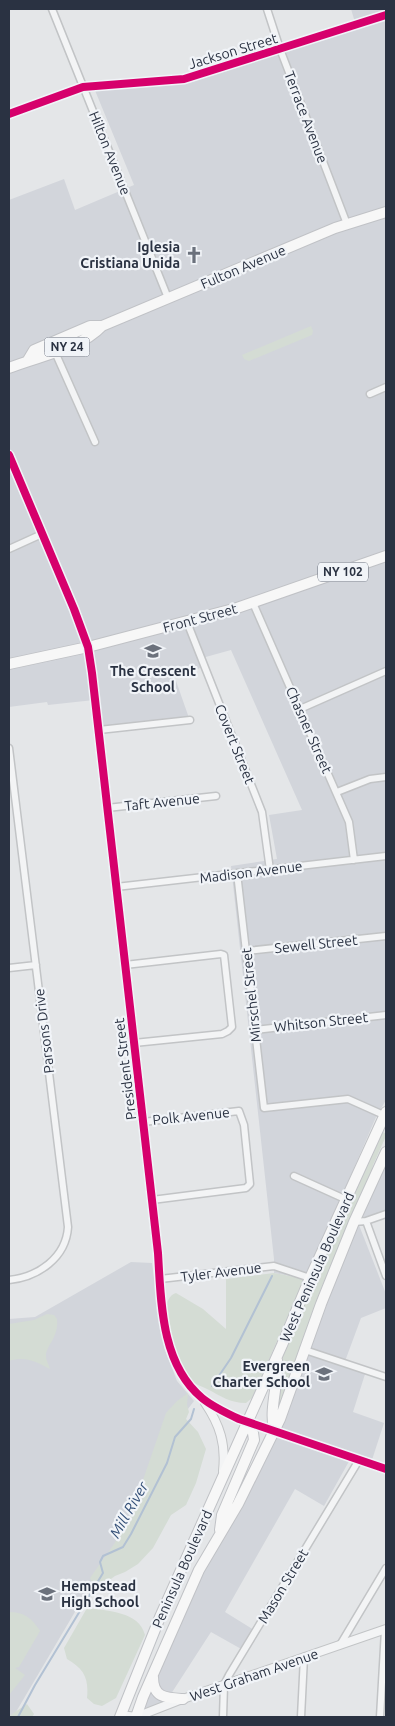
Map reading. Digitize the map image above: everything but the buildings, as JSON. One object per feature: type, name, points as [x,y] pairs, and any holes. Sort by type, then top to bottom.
[{"type":"main road","name":"Fulton Avenue","points":[[9,368],[56,352],[94,334],[102,326],[168,298],[347,224],[386,212]]},
{"type":"main road","name":"Fulton Avenue","points":[[28,360],[34,350],[90,326],[102,326]]},
{"type":"main road","name":"Front Street","points":[[9,664],[88,647],[187,622],[253,603],[386,556]]},
{"type":"main road","name":"West Peninsula Boulevard","points":[[247,1422],[310,1278],[386,1114]]},
{"type":"main road","name":"West Peninsula Boulevard","points":[[274,1430],[280,1419],[321,1304],[354,1222],[386,1152]]},
{"type":"main road","points":[[274,1430],[272,1420],[278,1370],[277,1356]]},
{"type":"main road","points":[[220,1534],[222,1515],[254,1440],[253,1433],[247,1422]]},
{"type":"main road","name":"Peninsula Boulevard","points":[[121,1716],[160,1617],[247,1422]]},
{"type":"main road","name":"Peninsula Boulevard","points":[[136,1717],[199,1570],[238,1504],[274,1430]]},
{"type":"main road","points":[[153,1674],[153,1687],[156,1691],[167,1698],[183,1699]]},
{"type":"street","name":"Hilton Avenue","points":[[52,9],[168,298]]},
{"type":"street","name":"Terrace Avenue","points":[[267,9],[280,49],[347,224]]},
{"type":"street","name":"Jackson Street","points":[[9,114],[83,87],[184,79],[386,14]]},
{"type":"street","points":[[56,352],[95,442]]},
{"type":"street","points":[[370,394],[386,387]]},
{"type":"street","name":"President Street","points":[[9,455],[74,609],[88,647],[108,808],[163,1313],[170,1346],[176,1362],[191,1386],[216,1409],[247,1422],[386,1469]]},
{"type":"street","points":[[9,549],[42,534]]},
{"type":"street","name":"Chasner Street","points":[[253,603],[349,822],[354,860]]},
{"type":"street","name":"Covert Street","points":[[187,622],[262,812],[270,870]]},
{"type":"street","points":[[300,709],[386,671]]},
{"type":"street","points":[[99,730],[190,720]]},
{"type":"street","name":"Parsons Drive","points":[[9,748],[67,1236],[62,1250],[54,1260],[40,1270],[25,1277],[9,1280]]},
{"type":"street","points":[[337,792],[370,779],[386,777]]},
{"type":"street","name":"Taft Avenue","points":[[108,808],[216,796]]},
{"type":"street","name":"Madison Avenue","points":[[116,887],[386,856]]},
{"type":"street","name":"Mirschel Street","points":[[237,874],[264,1108],[348,1099],[386,1114]]},
{"type":"street","name":"Sewell Street","points":[[246,951],[386,936]]},
{"type":"street","points":[[125,965],[215,953],[224,955],[232,1027],[228,1031],[222,1034],[134,1043]]},
{"type":"street","points":[[9,968],[36,965]]},
{"type":"street","name":"Whitson Street","points":[[255,1030],[386,1015]]},
{"type":"street","name":"Polk Avenue","points":[[143,1122],[239,1111],[244,1125],[250,1184],[246,1188],[152,1200]]},
{"type":"street","points":[[294,1176],[347,1200]]},
{"type":"street","points":[[354,1222],[386,1214]]},
{"type":"street","points":[[366,1220],[386,1276]]},
{"type":"street","name":"Tyler Avenue","points":[[160,1279],[274,1266],[310,1278]]},
{"type":"street","points":[[305,1350],[386,1377]]},
{"type":"street","points":[[201,1397],[215,1417],[221,1433],[225,1454],[222,1479]]},
{"type":"street","name":"Mason Street","points":[[223,1717],[224,1685],[359,1460]]},
{"type":"street","points":[[340,1645],[386,1568]]},
{"type":"street","points":[[380,1717],[385,1629]]},
{"type":"street","name":"West Graham Avenue","points":[[136,1717],[385,1629]]},
{"type":"street","points":[[301,1717],[304,1657]]},
{"type":"street","points":[[121,1716],[136,1717]]},
{"type":"shaded area","points":[[351,9],[386,9],[386,1100],[376,1117],[306,1279],[274,1273],[231,866],[277,859],[269,815],[302,810],[231,650],[202,658],[205,666],[175,678],[189,718],[97,729],[94,700],[48,705],[47,702],[9,707],[9,200],[64,179],[75,210],[134,185],[94,88],[185,84],[357,29]]},
{"type":"shaded area","points":[[311,326],[312,335],[249,361],[244,359],[242,355]]},
{"type":"shaded area","points":[[383,1132],[386,1136],[373,1165],[370,1179],[322,1286],[277,1413],[278,1380],[282,1358],[318,1273]]},
{"type":"shaded area","points":[[386,1155],[386,1211],[357,1220]]},
{"type":"shaded area","points":[[357,1220],[386,1294],[386,1308],[361,1318],[344,1364],[366,1371],[353,1412],[384,1423],[371,1463],[352,1456],[324,1506],[295,1489],[225,1612],[254,1630],[243,1650],[211,1632],[169,1697],[186,1699],[138,1717],[166,1643],[253,1480]]},
{"type":"shaded area","name":"Hempstead High School","points":[[131,1262],[152,1263],[164,1347],[177,1381],[194,1401],[172,1430],[158,1471],[13,1717],[9,1717],[9,1319],[35,1317]]},
{"type":"shaded area","points":[[274,1273],[306,1279],[252,1398],[246,1403],[235,1402],[190,1380],[179,1362],[170,1334],[166,1308],[169,1298],[176,1293],[203,1309],[226,1329],[226,1279]]},
{"type":"shaded area","points":[[47,1314],[54,1315],[57,1319],[56,1331],[46,1353],[50,1369],[30,1360],[9,1361],[9,1324],[34,1320]]},
{"type":"shaded area","points":[[188,1393],[187,1405],[189,1412],[186,1419],[198,1432],[206,1449],[196,1483],[186,1505],[171,1515],[153,1548],[138,1564],[104,1584],[93,1584],[90,1578],[114,1544],[132,1512],[166,1413]]},
{"type":"shaded area","points":[[87,1608],[113,1612],[129,1617],[142,1627],[145,1635],[116,1698],[102,1706],[94,1704],[87,1698],[87,1685],[84,1675],[78,1666],[67,1659],[64,1648]]},
{"type":"shaded area","points":[[9,1612],[19,1613],[27,1617],[40,1631],[19,1667],[15,1668],[25,1675],[9,1695],[9,1664],[11,1665],[9,1663]]},
{"type":"shaded area","points":[[27,1704],[34,1714],[32,1717],[9,1717],[9,1716]]},
{"type":"waterway","points":[[212,1386],[231,1358],[272,1276]]},
{"type":"waterway","name":"Mill River","points":[[18,1717],[35,1685],[103,1573],[100,1562],[103,1556],[123,1547],[131,1534],[167,1463],[175,1437],[191,1419],[194,1409]]},
{"type":"cycle path","points":[[9,114],[83,87],[184,79],[386,15]]},
{"type":"cycle path","points":[[9,455],[74,609],[88,647],[158,1253],[162,1311],[171,1350],[178,1368],[188,1384],[202,1398],[220,1410],[239,1419],[386,1469]]},
{"type":"place","name":"Iglesia Cristiana Unida","points":[[194,255]]},
{"type":"place","name":"The Crescent School","points":[[153,651]]},
{"type":"place","name":"Evergreen Charter School","points":[[324,1374]]},
{"type":"place","name":"Hempstead High School","points":[[47,1594]]}]
